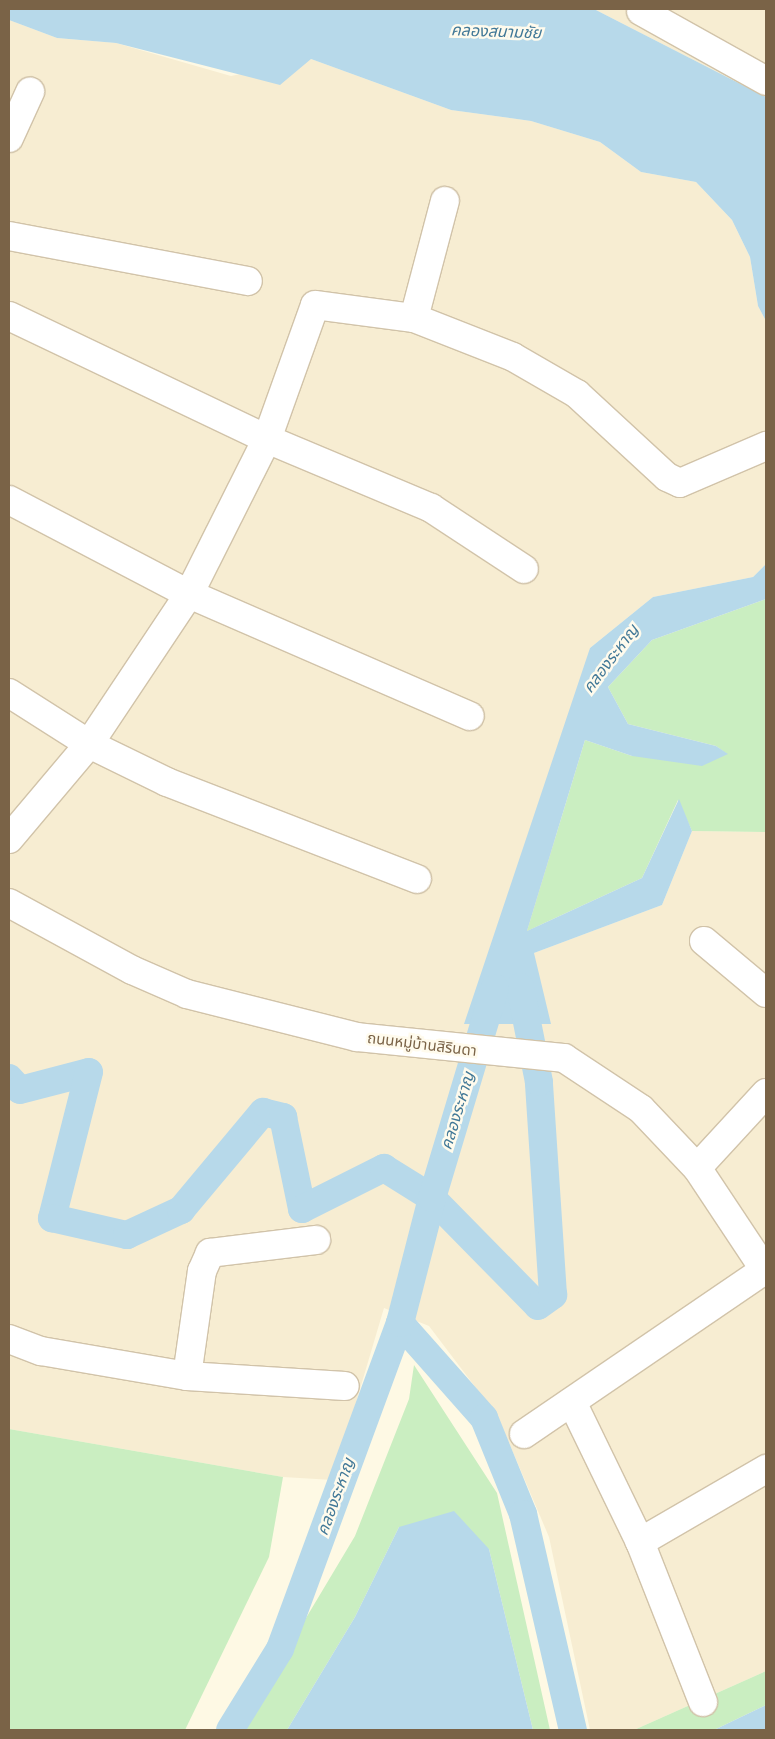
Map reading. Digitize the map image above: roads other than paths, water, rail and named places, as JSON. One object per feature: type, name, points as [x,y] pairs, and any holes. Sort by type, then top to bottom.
[{"type":"street","points":[[640,11],[766,80]]},
{"type":"street","points":[[9,138],[30,92]]},
{"type":"street","points":[[414,318],[445,201]]},
{"type":"street","points":[[9,236],[248,281]]},
{"type":"street","points":[[9,839],[89,744],[189,594],[267,439],[315,305],[414,318],[513,357],[577,394],[667,477],[680,483],[766,446]]},
{"type":"street","points":[[9,316],[267,439],[430,508],[524,569]]},
{"type":"street","points":[[9,500],[189,594],[470,716]]},
{"type":"street","points":[[9,693],[89,744],[167,782],[417,879]]},
{"type":"street","name":"ถนนหมู่บ้านสิรินดา","points":[[9,903],[132,970],[187,994],[357,1037],[450,1049],[564,1058],[641,1109],[697,1168],[765,1271]]},
{"type":"street","points":[[704,941],[766,993]]},
{"type":"street","points":[[697,1168],[766,1093]]},
{"type":"street","points":[[188,1376],[202,1271],[210,1253],[316,1240]]},
{"type":"street","points":[[524,1434],[765,1271]]},
{"type":"street","points":[[9,1340],[41,1351],[188,1376],[345,1386]]},
{"type":"street","points":[[572,1402],[640,1542],[703,1702]]},
{"type":"street","points":[[640,1542],[766,1469]]},
{"type":"water","name":"คลองสนามชัย","points":[[9,9],[594,9],[766,97],[766,321],[758,306],[750,257],[732,220],[696,182],[641,172],[600,142],[531,121],[451,110],[311,59],[280,85],[116,43],[57,38],[9,20]]},
{"type":"water","points":[[766,564],[766,599],[652,640],[608,687],[628,724],[716,746],[728,754],[702,766],[632,756],[585,740],[527,931],[642,878],[679,799],[692,831],[662,905],[534,953],[551,1024],[464,1024],[590,648],[653,597],[753,577]]},
{"type":"water","points":[[454,1511],[489,1549],[533,1730],[287,1730],[355,1617],[399,1527]]},
{"type":"water","points":[[766,1705],[766,1730],[714,1730]]},
{"type":"waterway","points":[[9,1078],[20,1090],[89,1072],[52,1218],[127,1235],[181,1210],[263,1112],[283,1117],[302,1209],[384,1168],[432,1198],[538,1306],[553,1295],[539,1082],[520,987]]},
{"type":"waterway","name":"คลองระหาญ","points":[[230,1730],[280,1649],[400,1323],[432,1198],[495,988]]},
{"type":"waterway","points":[[400,1323],[484,1418],[523,1514],[573,1730]]}]
